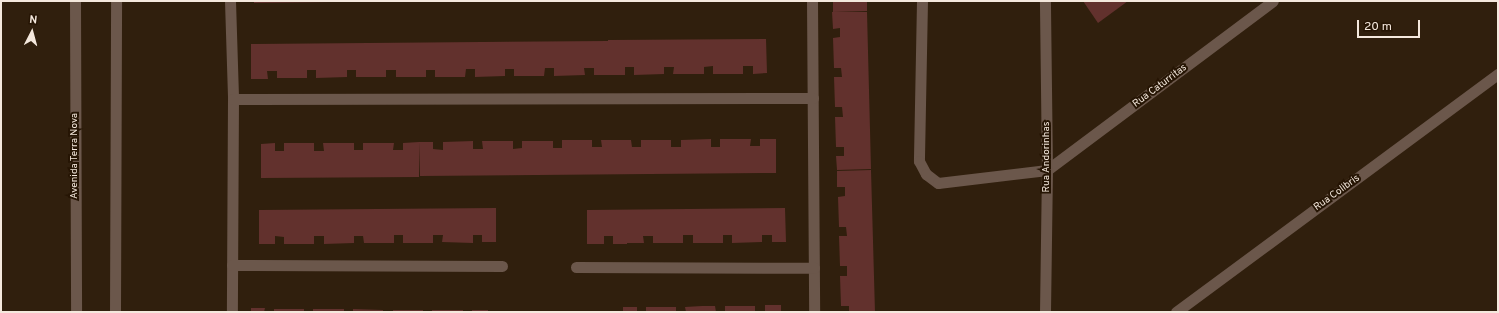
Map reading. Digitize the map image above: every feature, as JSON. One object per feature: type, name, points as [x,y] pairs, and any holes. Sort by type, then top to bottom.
[{"type":"street","name":"Avenida Terra Nova","points":[[75,1],[76,312]]},
{"type":"street","points":[[115,312],[116,1]]},
{"type":"street","points":[[230,1],[233,99],[232,312]]},
{"type":"street","points":[[812,1],[814,312]]},
{"type":"street","points":[[922,1],[919,161],[926,174],[938,183],[1047,170]]},
{"type":"street","name":"Rua Andorinhas","points":[[1045,1],[1047,170],[1045,312]]},
{"type":"street","name":"Rua Caturritas","points":[[1047,170],[1273,1]]},
{"type":"street","name":"Rua Colibris","points":[[1176,312],[1498,74]]},
{"type":"street","points":[[233,99],[813,98]]},
{"type":"street","points":[[232,265],[502,266]]},
{"type":"street","points":[[576,267],[814,268]]},
{"type":"building","points":[[254,1],[333,1],[333,2],[254,3]]},
{"type":"building","points":[[833,1],[867,1],[867,11],[833,12]]},
{"type":"building","points":[[1083,1],[1128,1],[1098,23]]},
{"type":"building","points":[[832,12],[867,12],[871,169],[837,170],[836,156],[844,156],[844,147],[836,147],[835,117],[843,117],[842,107],[835,107],[834,77],[842,77],[841,68],[834,68],[833,38],[840,37],[840,28],[833,29]]},
{"type":"building","points":[[766,39],[767,73],[753,74],[753,66],[743,66],[743,74],[713,74],[713,66],[704,67],[704,74],[673,74],[674,67],[664,67],[664,74],[634,75],[634,67],[625,67],[625,75],[594,75],[594,68],[584,68],[585,75],[554,76],[554,68],[545,68],[544,76],[514,76],[514,69],[505,69],[505,76],[475,77],[475,69],[466,69],[465,77],[435,77],[435,70],[426,70],[426,77],[396,77],[396,70],[386,70],[386,77],[356,77],[356,70],[347,70],[347,77],[316,78],[316,70],[307,70],[307,78],[277,78],[277,71],[267,71],[268,79],[251,79],[251,44]]},
{"type":"building","points":[[711,139],[711,147],[720,147],[720,139],[751,139],[750,146],[760,146],[760,139],[776,139],[776,173],[420,176],[419,142],[433,142],[433,149],[443,150],[443,142],[473,141],[473,149],[483,149],[482,141],[513,141],[513,149],[522,148],[522,141],[553,141],[553,148],[562,148],[562,140],[592,140],[592,147],[602,147],[601,140],[631,140],[632,147],[641,147],[641,140],[671,140],[671,147],[681,147],[681,140]]},
{"type":"building","points":[[419,142],[419,177],[261,178],[261,144],[275,143],[275,151],[284,151],[284,143],[314,143],[314,151],[324,151],[323,143],[354,143],[354,150],[363,150],[363,143],[394,143],[393,150],[403,150],[403,143]]},
{"type":"building","points":[[871,170],[875,312],[849,312],[849,306],[841,306],[840,276],[847,276],[847,266],[840,266],[839,236],[847,236],[846,227],[839,227],[838,197],[845,196],[845,187],[837,187],[837,171]]},
{"type":"building","points":[[496,208],[496,242],[482,242],[482,235],[473,235],[473,243],[442,242],[443,235],[433,235],[433,243],[403,243],[403,235],[394,235],[394,243],[364,243],[363,236],[354,236],[354,243],[324,244],[324,236],[314,236],[314,244],[284,244],[284,237],[275,236],[275,244],[259,244],[259,210]]},
{"type":"building","points":[[785,208],[786,242],[772,242],[772,235],[762,235],[762,242],[732,243],[732,235],[723,235],[723,243],[693,243],[693,235],[683,235],[683,243],[653,243],[653,236],[643,236],[644,243],[613,244],[613,236],[604,236],[604,244],[587,244],[587,210]]},
{"type":"building","points":[[765,305],[781,305],[781,312],[765,312]]},
{"type":"building","points":[[715,306],[716,312],[686,312],[685,307]]},
{"type":"building","points":[[725,306],[755,306],[755,312],[725,312]]},
{"type":"building","points":[[623,307],[637,307],[637,312],[623,312]]},
{"type":"building","points":[[646,307],[676,307],[676,312],[646,312]]},
{"type":"building","points":[[251,308],[265,308],[264,312],[251,312]]},
{"type":"building","points":[[274,309],[304,309],[304,312],[274,312]]},
{"type":"building","points":[[313,309],[344,309],[344,312],[313,312]]},
{"type":"building","points":[[353,309],[383,310],[383,312],[353,312]]},
{"type":"building","points":[[393,310],[423,310],[423,312],[393,312]]},
{"type":"building","points":[[432,310],[463,310],[463,312],[432,312]]},
{"type":"building","points":[[472,310],[488,310],[488,312],[472,312]]}]
